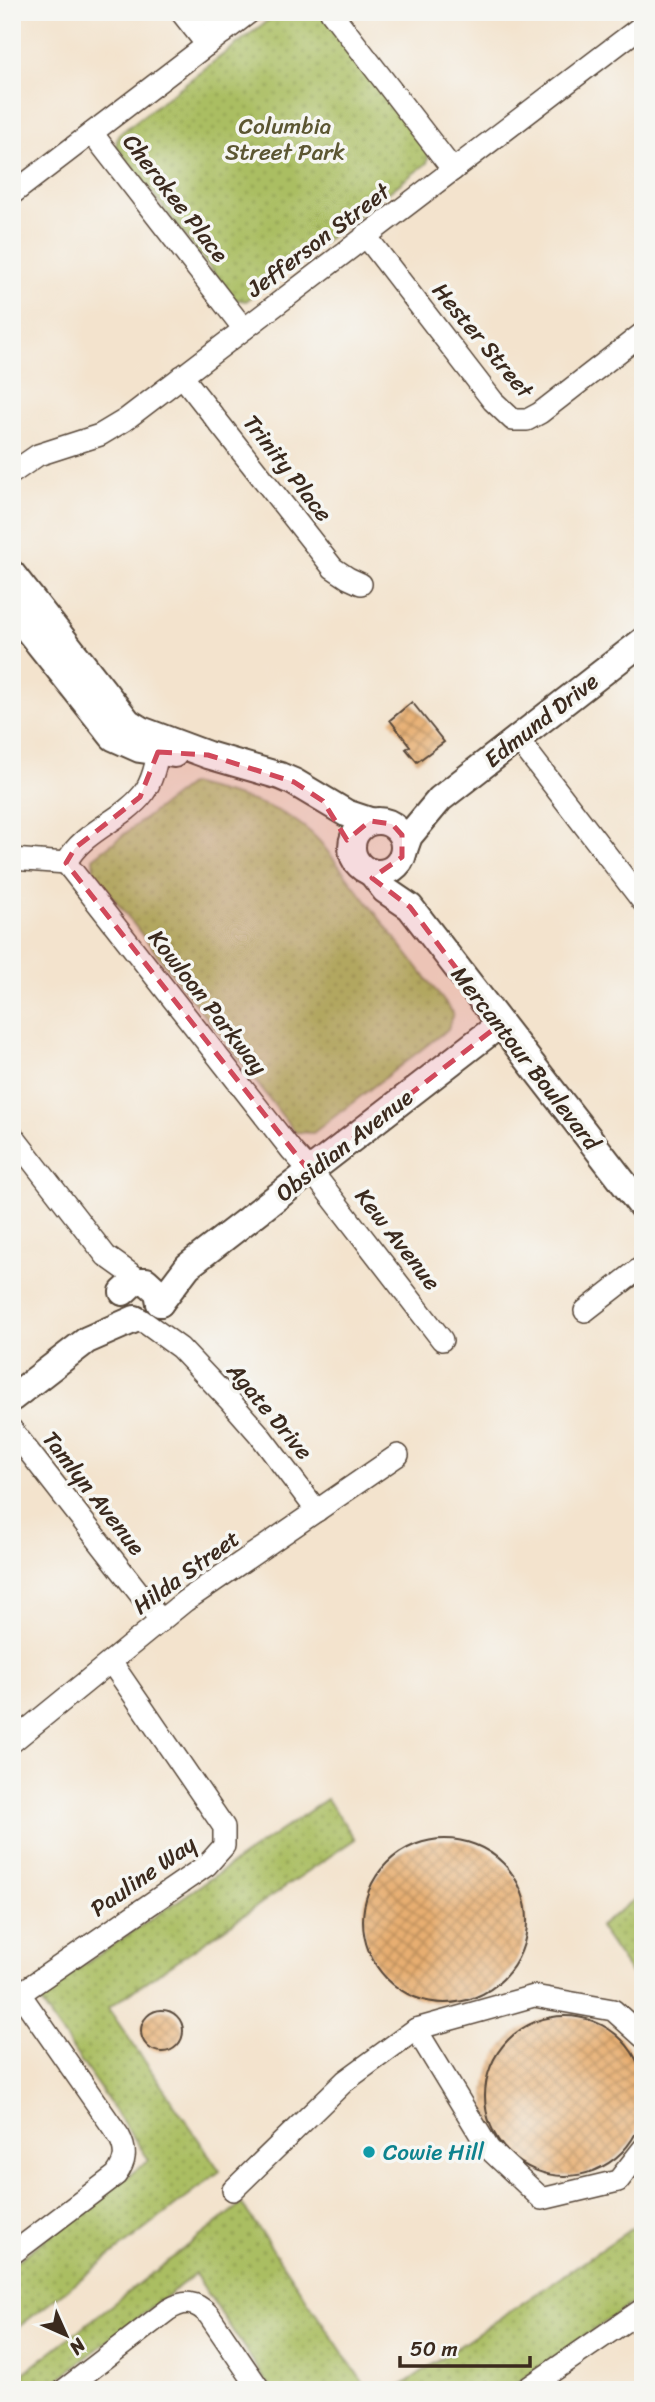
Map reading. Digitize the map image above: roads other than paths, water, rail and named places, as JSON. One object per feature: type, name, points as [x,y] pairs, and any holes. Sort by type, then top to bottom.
[{"type":"street","points":[[181,12],[215,39]]},
{"type":"street","points":[[207,12],[215,39]]},
{"type":"street","points":[[12,194],[250,12]]},
{"type":"street","points":[[331,12],[453,170]]},
{"type":"street","name":"Jefferson Street","points":[[12,473],[50,449],[88,440],[106,432],[643,25]]},
{"type":"street","name":"Cherokee Place","points":[[92,133],[244,329]]},
{"type":"street","name":"Hester Street","points":[[365,236],[493,401],[513,420],[527,420],[540,413],[643,333]]},
{"type":"street","name":"Trinity Place","points":[[181,376],[333,568],[361,584]]},
{"type":"street","points":[[12,574],[125,720],[160,745]]},
{"type":"street","points":[[12,610],[108,732],[119,741],[129,746],[160,745],[208,755],[280,776],[346,813],[397,829],[402,835],[403,853]]},
{"type":"street","name":"Edmund Drive","points":[[440,799],[643,641]]},
{"type":"street","points":[[517,738],[643,902]]},
{"type":"street","points":[[12,859],[66,863],[75,848],[144,793],[160,745]]},
{"type":"street","points":[[323,801],[352,844],[354,858],[371,872],[379,873],[393,868],[403,853],[409,836],[440,799]]},
{"type":"street","points":[[352,844],[358,830],[440,799]]},
{"type":"street","name":"Mercantour Boulevard","points":[[403,853],[402,876],[410,907]]},
{"type":"street","name":"Kowloon Parkway","points":[[66,863],[310,1172]]},
{"type":"street","name":"Mercantour Boulevard","points":[[371,872],[385,890],[410,907],[499,1025],[642,1204]]},
{"type":"street","name":"Obsidian Avenue","points":[[140,1300],[188,1266],[499,1025]]},
{"type":"street","name":"Agate Drive","points":[[12,1135],[140,1300],[168,1323],[180,1348],[243,1415],[317,1511]]},
{"type":"street","name":"Kew Avenue","points":[[310,1172],[442,1339]]},
{"type":"street","points":[[585,1311],[643,1266]]},
{"type":"street","points":[[12,1398],[140,1300]]},
{"type":"street","name":"Tamlyn Avenue","points":[[12,1430],[161,1621]]},
{"type":"street","name":"Hilda Street","points":[[12,1742],[196,1593],[398,1455]]},
{"type":"street","name":"Pauline Way","points":[[16,1996],[207,1865],[224,1846],[224,1827],[111,1661]]},
{"type":"street","points":[[12,2254],[116,2175],[125,2156],[119,2136],[16,1996]]},
{"type":"street","points":[[233,2190],[345,2081],[416,2029],[534,1996],[613,2010],[643,2037]]},
{"type":"street","points":[[416,2029],[489,2149],[542,2199],[618,2181],[643,2149]]},
{"type":"street","points":[[64,2390],[168,2310],[188,2303],[199,2306],[209,2315],[260,2390]]},
{"type":"street","points":[[525,2390],[643,2309]]},
{"type":"place","name":"Cowie Hill","points":[[369,2152]]},
{"type":"park label","name":"Columbia Street Park","points":[[285,139]]}]
